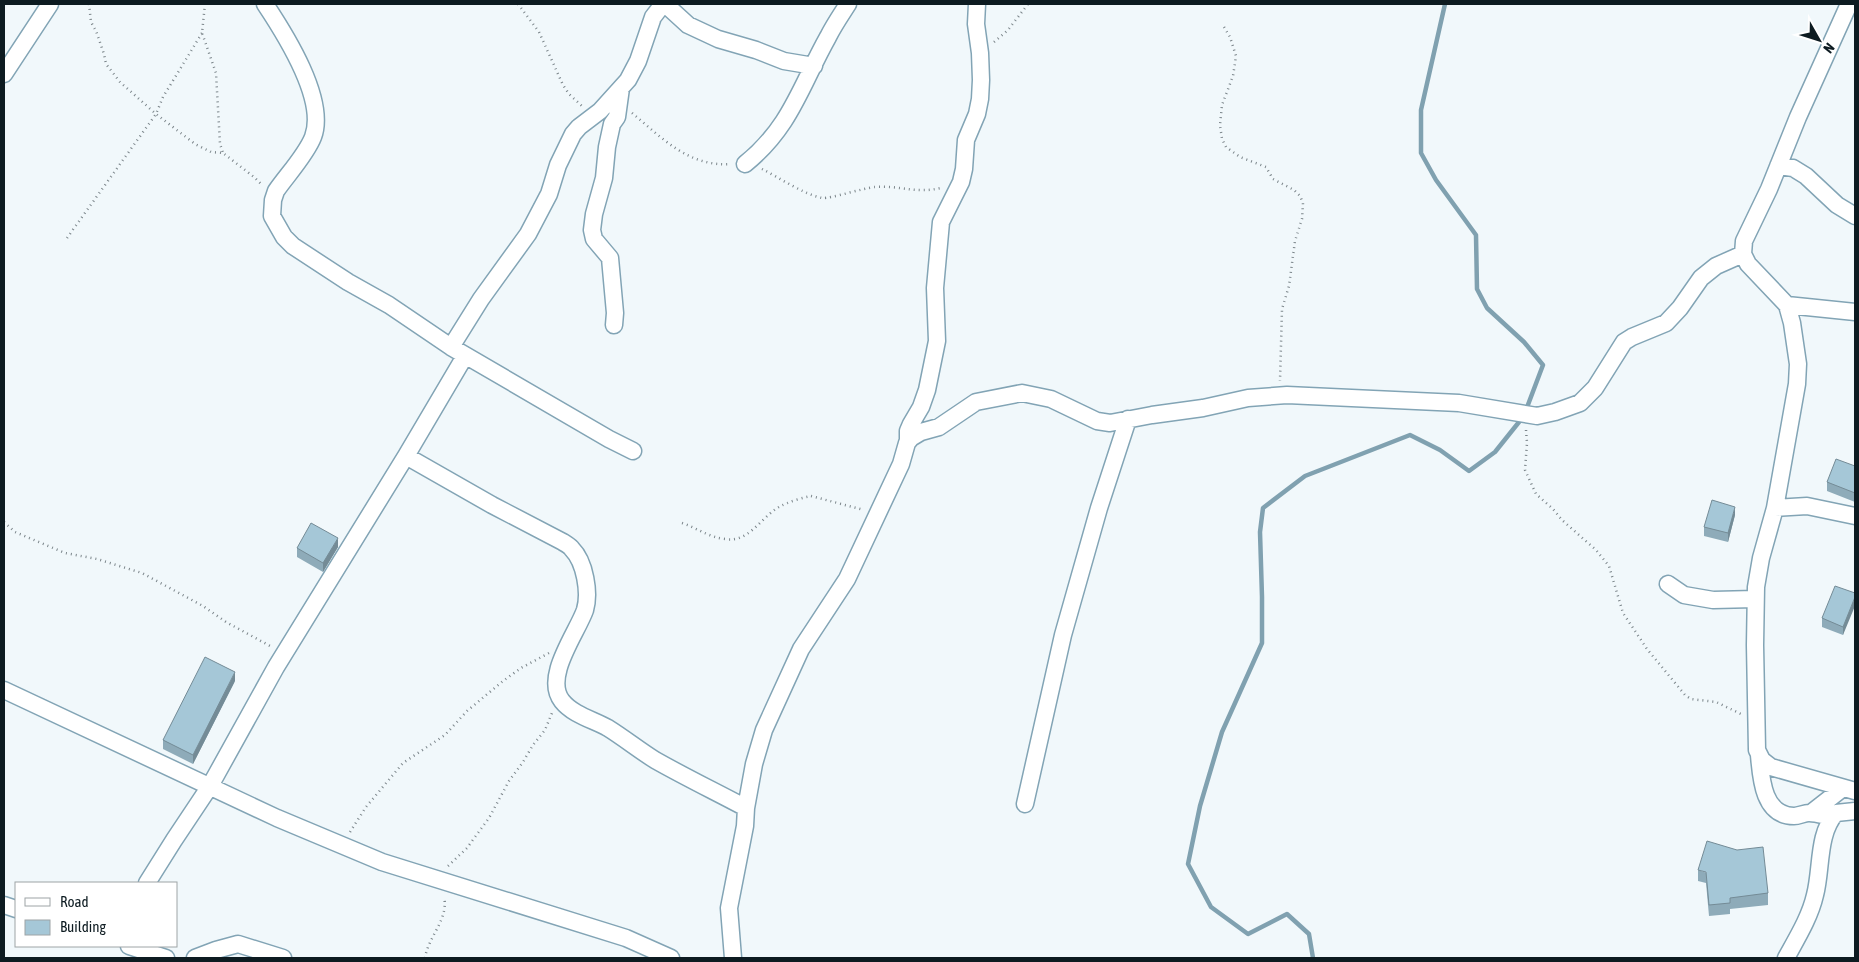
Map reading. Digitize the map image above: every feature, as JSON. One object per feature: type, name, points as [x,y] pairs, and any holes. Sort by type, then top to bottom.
[{"type":"street","points":[[4,74],[50,4]]},
{"type":"street","points":[[265,4],[286,35],[300,64],[314,102],[316,115],[316,126],[312,138],[276,191],[273,200],[272,216],[284,237],[293,246],[348,282],[389,305],[458,351],[633,451]]},
{"type":"street","points":[[614,325],[615,313],[610,258],[594,239],[592,230],[594,214],[604,178],[607,147],[620,95],[638,61],[653,17],[664,4],[688,25],[718,39],[784,61],[814,66]]},
{"type":"street","points":[[745,164],[772,139],[788,116],[828,37],[848,4]]},
{"type":"street","points":[[733,958],[729,908],[745,826],[746,808],[754,764],[764,730],[802,650],[847,579],[901,464],[911,424],[927,390],[937,341],[935,288],[942,222],[961,182],[966,140],[977,114],[981,80],[976,24],[977,4]]},
{"type":"street","points":[[1832,817],[1811,813],[1794,816],[1784,814],[1773,808],[1761,783],[1756,719],[1755,600],[1761,558],[1775,508],[1797,384],[1798,364],[1792,323],[1787,305],[1748,264],[1743,254],[1744,241],[1748,229],[1760,208],[1798,117],[1849,4]]},
{"type":"street","points":[[148,882],[210,786],[285,654],[406,456],[458,351],[481,299],[528,234],[549,194],[568,142],[579,127],[620,95]]},
{"type":"street","points":[[1778,166],[1793,168],[1806,176],[1837,205],[1855,216]]},
{"type":"street","points":[[908,442],[922,432],[939,427],[951,420],[976,402],[1022,393],[1051,400],[1097,421],[1110,423],[1203,408],[1248,398],[1280,395],[1459,403],[1537,416],[1580,403],[1595,388],[1624,342],[1666,323],[1680,308],[1701,278],[1716,266],[1743,254]]},
{"type":"street","points":[[1787,305],[1855,312]]},
{"type":"street","points":[[1025,804],[1063,635],[1099,508],[1128,419]]},
{"type":"street","points":[[406,456],[573,549],[581,562],[587,599],[584,610],[567,646],[558,674],[556,688],[562,701],[568,707],[608,728],[655,759],[746,808]]},
{"type":"street","points":[[1775,508],[1807,506],[1855,516]]},
{"type":"street","points":[[1668,584],[1684,595],[1713,600],[1755,600]]},
{"type":"street","points":[[4,690],[277,818],[382,862],[626,938],[671,958]]},
{"type":"street","points":[[1759,755],[1771,767],[1849,790]]},
{"type":"street","points":[[1811,813],[1849,790]]},
{"type":"street","points":[[1786,958],[1805,922],[1815,897],[1826,831],[1832,817],[1836,813],[1855,811]]},
{"type":"street","points":[[195,958],[238,944],[283,958]]},
{"type":"street","points":[[132,947],[166,958]]},
{"type":"path","points":[[89,4],[90,22],[96,31],[109,70],[156,114],[195,144],[211,152],[223,153],[254,177],[273,200]]},
{"type":"path","points":[[205,4],[202,33],[216,73],[220,144],[223,153]]},
{"type":"path","points":[[518,4],[539,32],[563,85],[590,119]]},
{"type":"path","points":[[980,53],[1008,30],[1028,4]]},
{"type":"path","points":[[1224,27],[1230,37],[1236,56],[1233,76],[1222,105],[1220,125],[1222,139],[1226,147],[1240,157],[1266,167],[1273,180],[1294,190],[1300,196],[1303,203],[1302,219],[1295,241],[1290,286],[1282,309],[1280,395]]},
{"type":"path","points":[[67,238],[156,114],[163,97],[202,33]]},
{"type":"path","points":[[620,95],[667,144],[694,158],[706,163],[722,165],[745,164],[762,168],[798,188],[822,198],[876,187],[891,186],[913,191],[927,191],[961,182]]},
{"type":"path","points":[[1524,415],[1527,443],[1525,470],[1536,494],[1596,550],[1609,566],[1622,613],[1647,649],[1685,695],[1691,699],[1716,702],[1744,716],[1756,719]]},
{"type":"path","points":[[682,523],[711,537],[735,540],[746,535],[779,506],[811,496],[878,514]]},
{"type":"path","points":[[4,522],[14,532],[66,554],[97,559],[142,573],[285,654]]},
{"type":"path","points":[[342,844],[366,807],[403,763],[445,735],[467,711],[521,668],[540,656],[567,646]]},
{"type":"path","points":[[425,958],[445,908],[442,880],[449,864],[467,848],[489,818],[509,781],[523,762],[532,745],[545,730],[560,696]]},
{"type":"building","points":[[1836,459],[1855,466],[1855,493],[1827,482]]},
{"type":"building","points":[[1712,500],[1735,507],[1728,533],[1704,527]]},
{"type":"building","points":[[311,523],[338,538],[323,563],[297,548]]},
{"type":"building","points":[[1835,586],[1855,593],[1843,627],[1822,618]]},
{"type":"building","points":[[205,657],[235,672],[193,755],[163,740]]},
{"type":"building","points":[[1707,841],[1737,850],[1763,847],[1768,893],[1730,898],[1730,903],[1709,905],[1706,872],[1698,870]]},
{"type":"waterway","points":[[1445,4],[1421,110],[1421,153],[1436,180],[1476,235],[1477,289],[1487,308],[1524,342],[1543,365],[1526,410]]},
{"type":"waterway","points":[[1313,958],[1309,934],[1287,914],[1248,934],[1211,907],[1188,864],[1200,806],[1222,732],[1262,643],[1260,532],[1263,508],[1305,476],[1410,435],[1440,450],[1469,471],[1495,452],[1523,417]]}]
